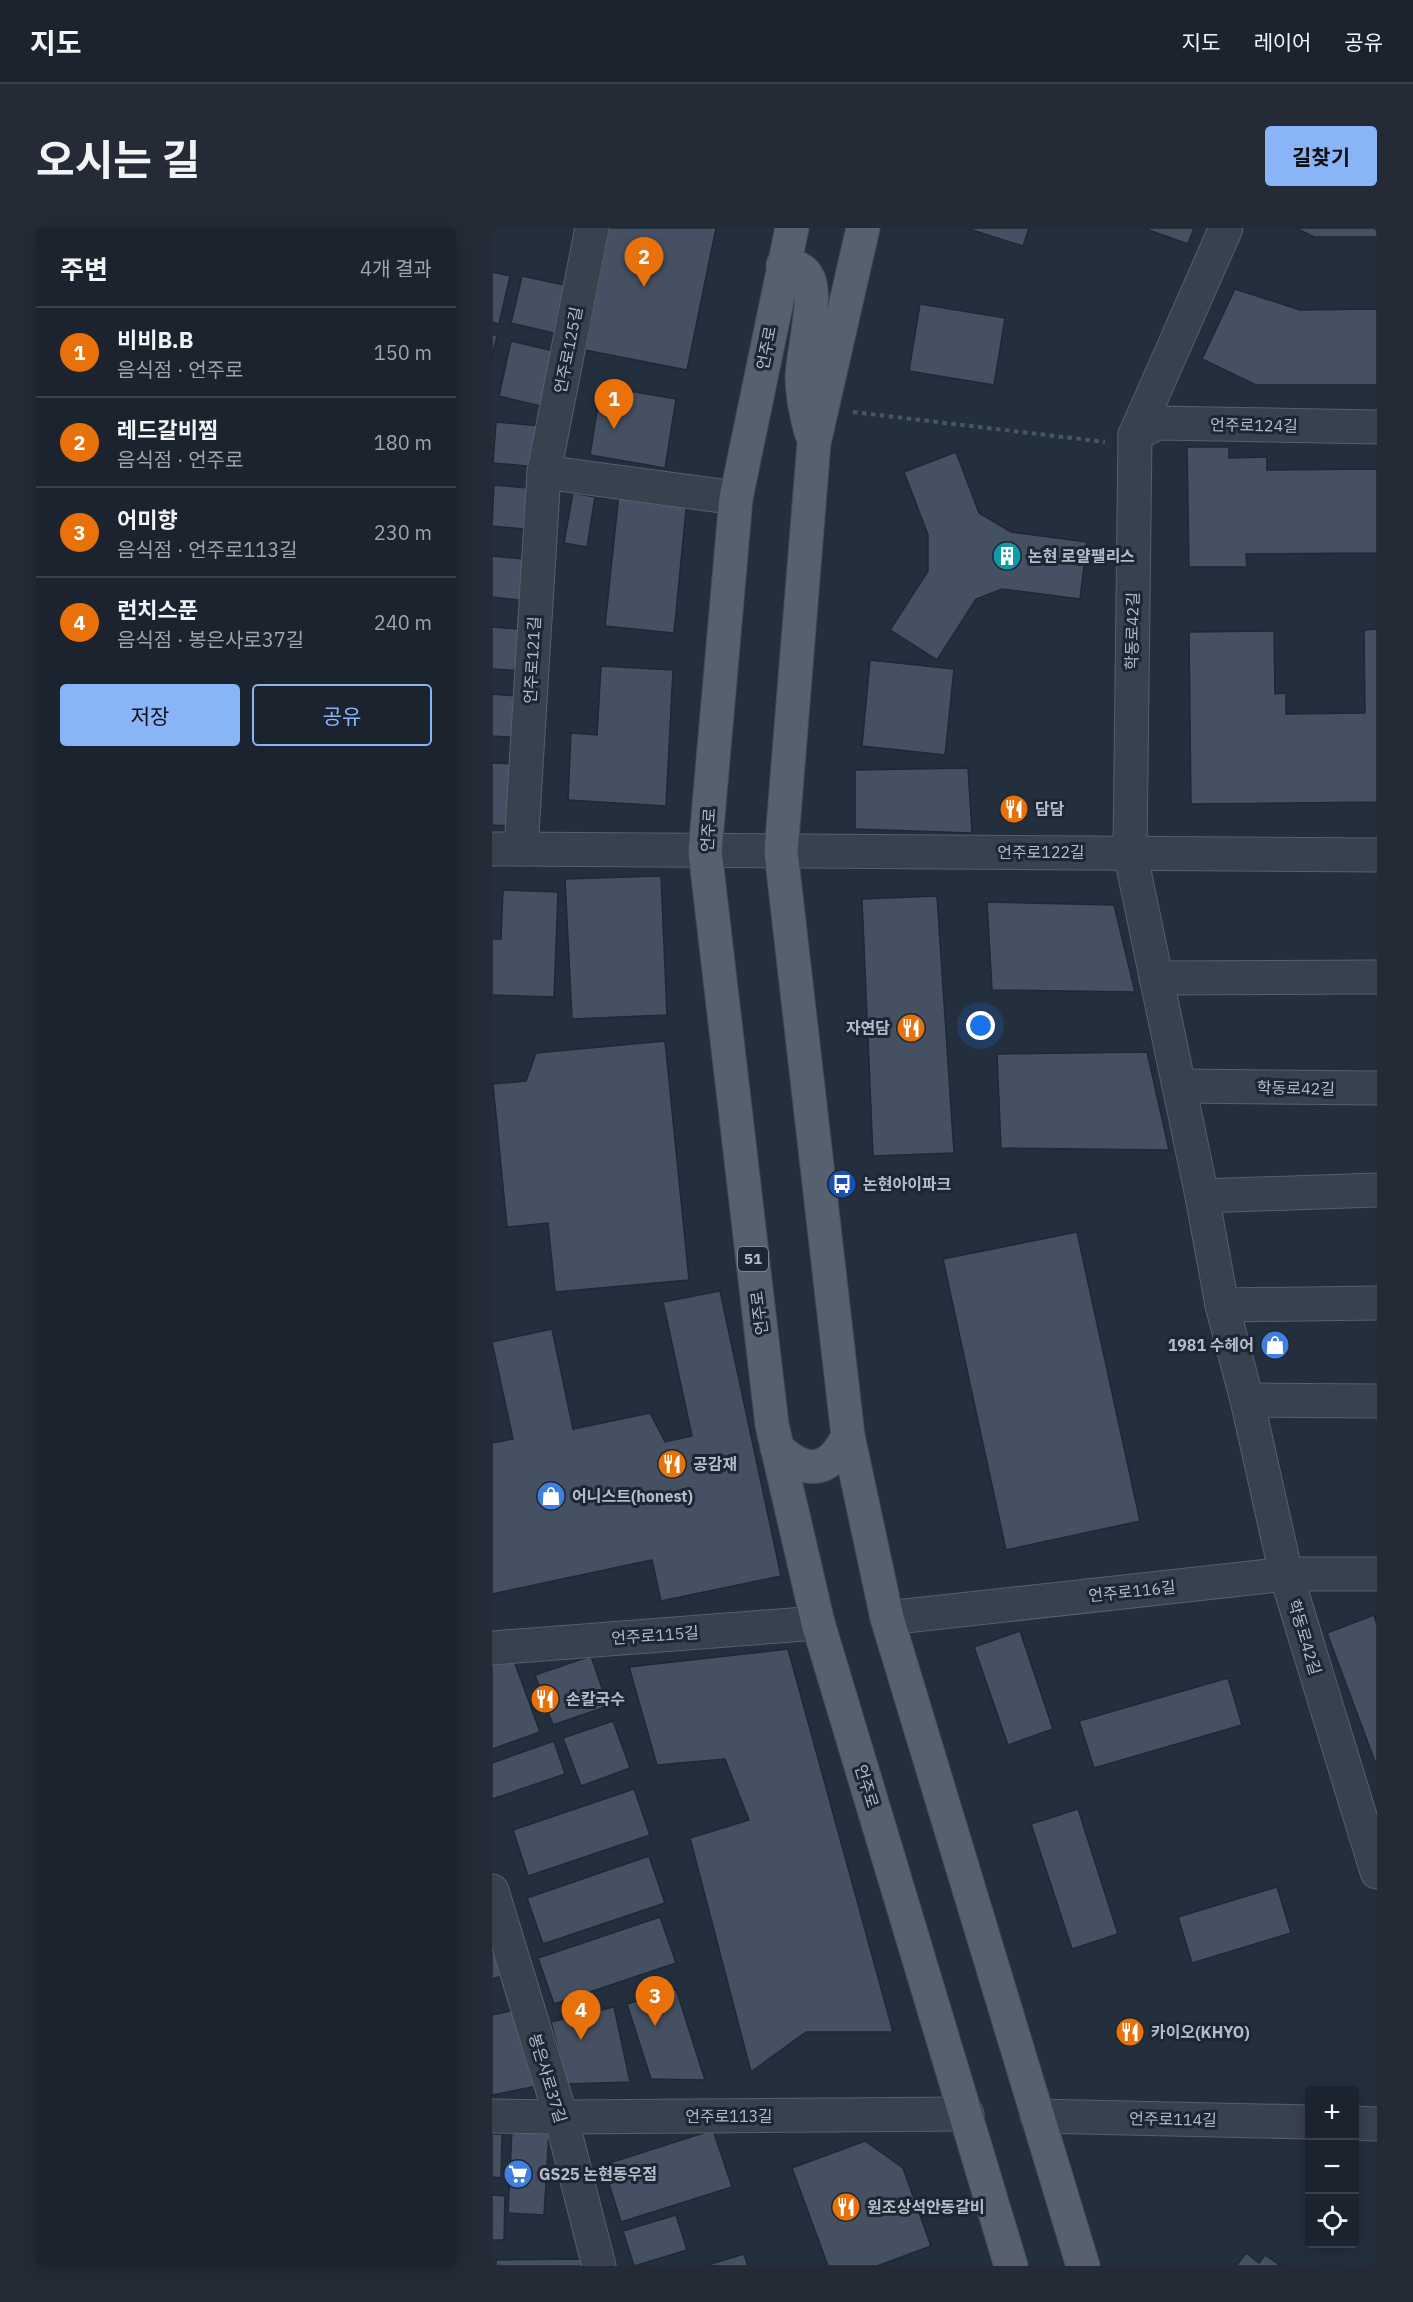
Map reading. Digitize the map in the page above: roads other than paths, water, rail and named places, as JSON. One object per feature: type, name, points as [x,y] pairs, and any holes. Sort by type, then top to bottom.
[{"type":"main road","name":"언주로","points":[[792,228],[736,498],[705,851],[772,1425],[818,1623],[1011,2266]]},
{"type":"main road","points":[[863,228],[814,443],[781,852],[848,1436],[888,1618],[1083,2266]]},
{"type":"main road","points":[[783,265],[795,266],[804,271],[810,281],[812,296],[802,379],[805,409],[814,443]]},
{"type":"main road","points":[[777,1448],[798,1464],[810,1468],[821,1466],[841,1449],[848,1436]]},
{"type":"street","name":"언주로125길","points":[[544,472],[592,228]]},
{"type":"street","name":"학동로42길","points":[[1226,228],[1134,435],[1130,852],[1202,1196],[1222,1305],[1247,1400],[1286,1574],[1377,1872]]},
{"type":"street","name":"언주로124길","points":[[1134,435],[1156,423],[1377,427]]},
{"type":"street","points":[[544,472],[736,498]]},
{"type":"street","name":"언주로121길","points":[[544,472],[506,849],[705,851]]},
{"type":"street","name":"언주로122길","points":[[705,851],[1377,855]]},
{"type":"street","points":[[1156,978],[1377,977]]},
{"type":"street","name":"학동로42길","points":[[1179,1086],[1377,1088]]},
{"type":"street","points":[[1202,1196],[1377,1190]]},
{"type":"street","points":[[1222,1305],[1377,1303]]},
{"type":"street","points":[[1247,1400],[1377,1401]]},
{"type":"street","name":"언주로116길","points":[[888,1618],[1286,1574],[1377,1574]]},
{"type":"street","name":"언주로115길","points":[[492,1648],[818,1623]]},
{"type":"street","name":"봉은사로37길","points":[[492,1891],[561,2117],[599,2266]]},
{"type":"street","name":"언주로113길","points":[[492,2116],[966,2114]]},
{"type":"street","name":"언주로114길","points":[[1036,2116],[1305,2122]]},
{"type":"street","points":[[1359,2123],[1377,2124]]},
{"type":"place","name":"레드갈비찜","points":[[644,287]]},
{"type":"place","name":"비비B.B","points":[[614,429]]},
{"type":"place","name":"논현 로얄팰리스","points":[[1007,556]]},
{"type":"place","name":"담담","points":[[1014,809]]},
{"type":"place","name":"자연담","points":[[911,1028]]},
{"type":"place","name":"논현아이파크","points":[[842,1184]]},
{"type":"place","name":"1981 수헤어","points":[[1275,1345]]},
{"type":"place","name":"공감재","points":[[672,1464]]},
{"type":"place","name":"어니스트(honest)","points":[[551,1496]]},
{"type":"place","name":"손칼국수","points":[[545,1699]]},
{"type":"place","name":"어미향","points":[[655,2026]]},
{"type":"place","name":"카이오(KHYO)","points":[[1130,2032]]},
{"type":"place","name":"런치스푼","points":[[581,2040]]},
{"type":"place","name":"GS25 논현동우점","points":[[518,2174]]},
{"type":"place","name":"원조상석안동갈비","points":[[846,2207]]}]
